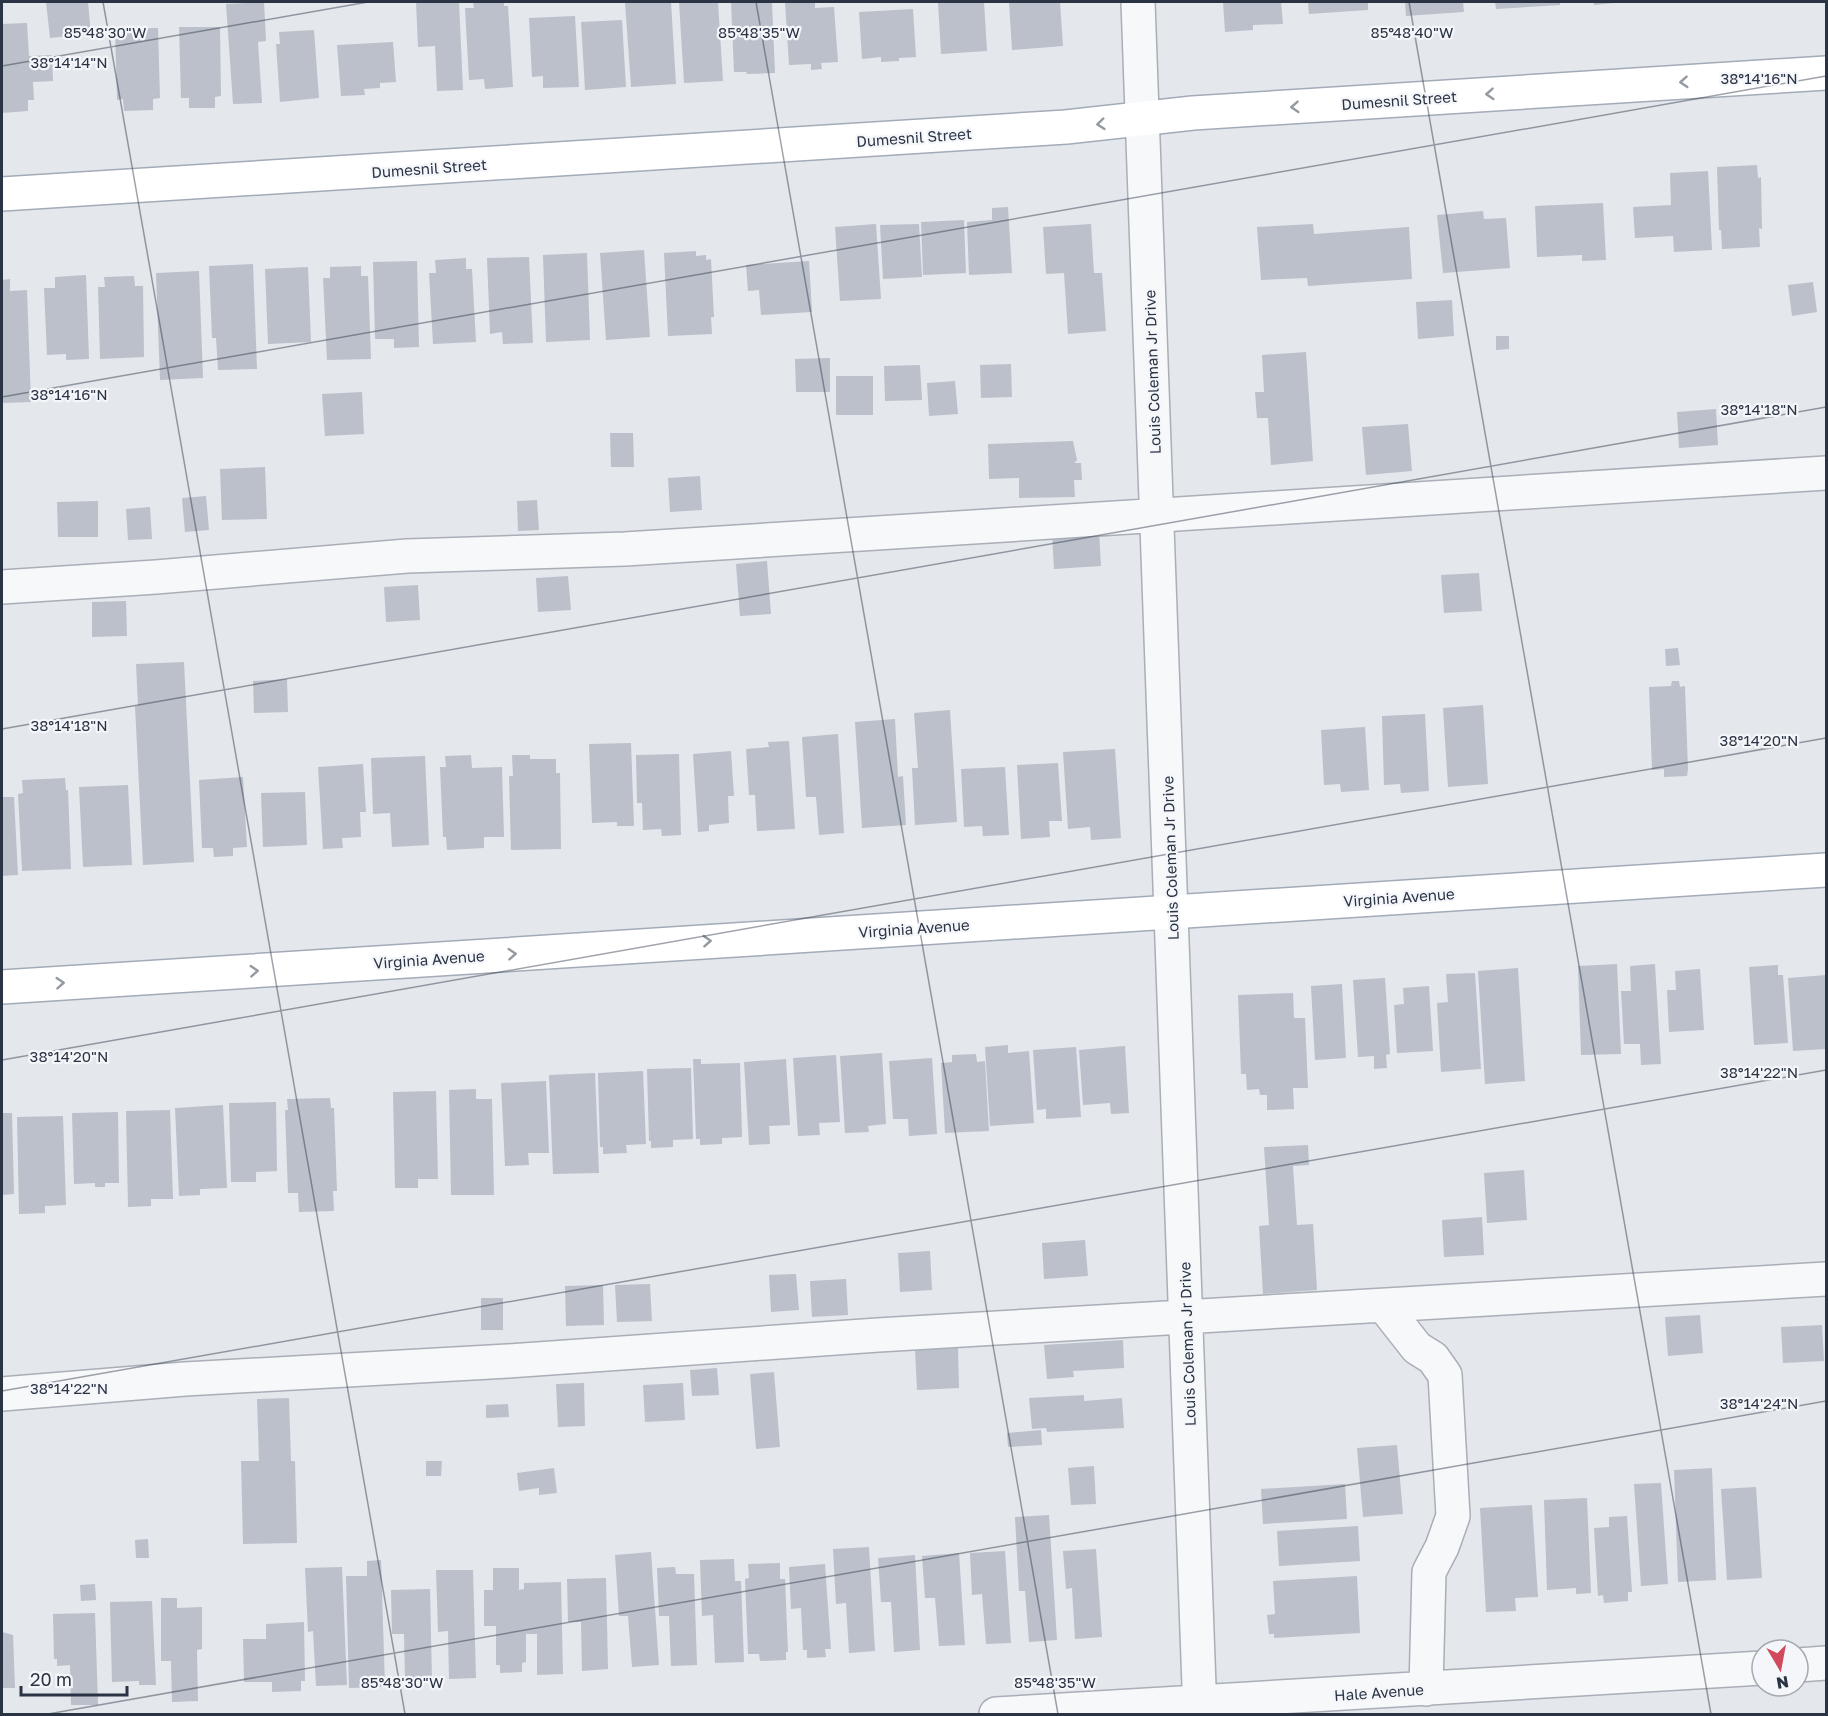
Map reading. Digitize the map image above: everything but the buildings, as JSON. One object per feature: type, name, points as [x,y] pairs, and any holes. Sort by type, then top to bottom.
[{"type":"main road","name":"Dumesnil Street","points":[[2,194],[1066,128],[1193,113],[1827,73]]},
{"type":"main road","name":"Virginia Avenue","points":[[2,987],[1827,870]]},
{"type":"street","name":"Louis Coleman Jr Drive","points":[[1138,2],[1200,1708]]},
{"type":"street","points":[[2,586],[156,577],[407,556],[625,549],[1827,473]]},
{"type":"street","points":[[2,1394],[185,1379],[520,1360],[878,1335],[1827,1279]]},
{"type":"street","points":[[1384,1306],[1418,1348],[1433,1358],[1445,1375],[1453,1516],[1442,1547],[1429,1572],[1426,1689]]},
{"type":"street","points":[[1810,1665],[1827,1664]]},
{"type":"street","name":"Hale Avenue","points":[[996,1714],[1200,1708],[1426,1689],[1750,1669]]}]
